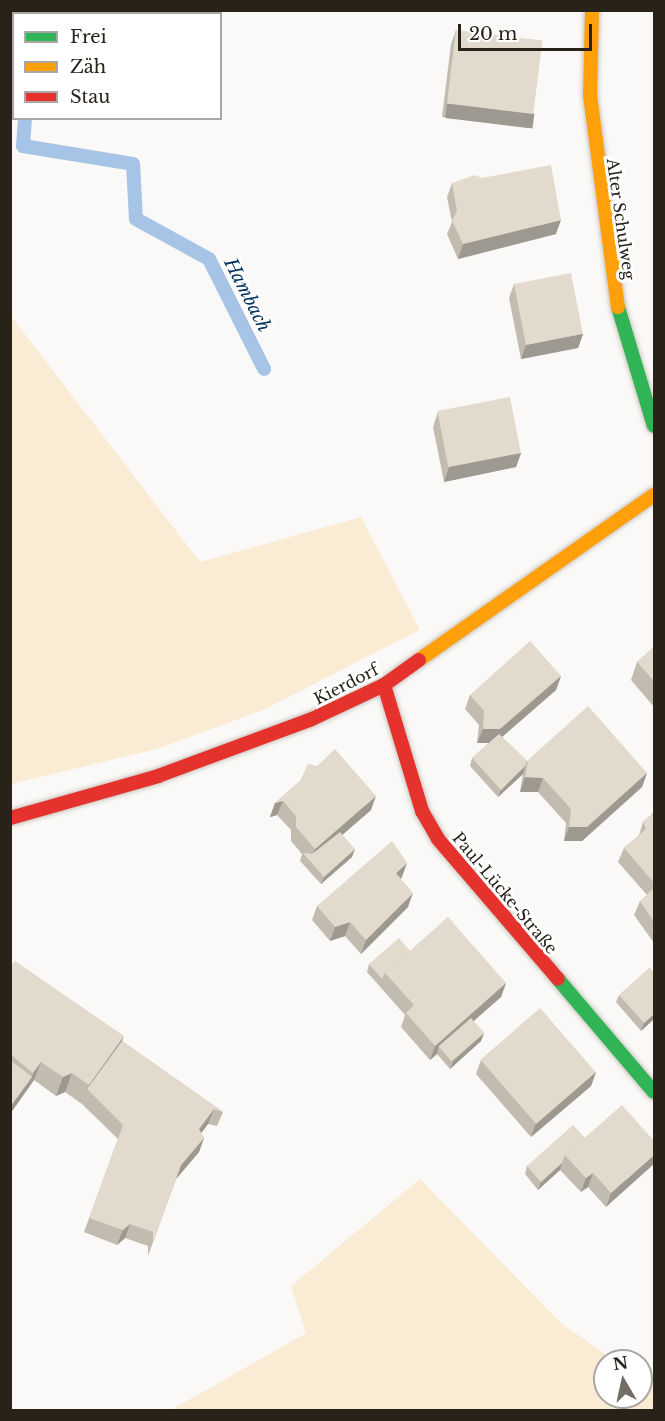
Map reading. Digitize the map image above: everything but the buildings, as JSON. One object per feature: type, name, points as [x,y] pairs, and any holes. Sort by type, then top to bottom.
[{"type":"street","name":"Alter Schulweg","points":[[592,10],[590,95],[612,278],[654,426]]},
{"type":"street","name":"Kierdorf","points":[[10,818],[169,772],[312,719],[384,685],[654,495]]},
{"type":"street","name":"Paul-Lücke-Straße","points":[[384,685],[415,791],[438,839],[654,1092]]},
{"type":"shaded area","points":[[11,316],[200,562],[361,517],[420,630],[261,711],[157,749],[11,784]]},
{"type":"shaded area","points":[[420,1179],[561,1323],[598,1349],[593,1349],[593,1409],[653,1409],[653,1388],[654,1410],[171,1410],[306,1333],[291,1286]]},
{"type":"waterway","name":"Hambach","points":[[25,120],[23,146],[133,164],[136,219],[209,259],[264,369]]},
{"type":"traffic: fast","points":[[618,307],[654,426]]},
{"type":"traffic: fast","points":[[558,979],[654,1092]]},
{"type":"traffic: slow","points":[[592,10],[590,95],[618,307]]},
{"type":"traffic: slow","points":[[419,660],[654,495]]},
{"type":"traffic: jam","points":[[10,818],[158,776],[312,719],[384,685],[419,660]]},
{"type":"traffic: jam","points":[[384,685],[422,811],[438,839],[558,979]]}]
